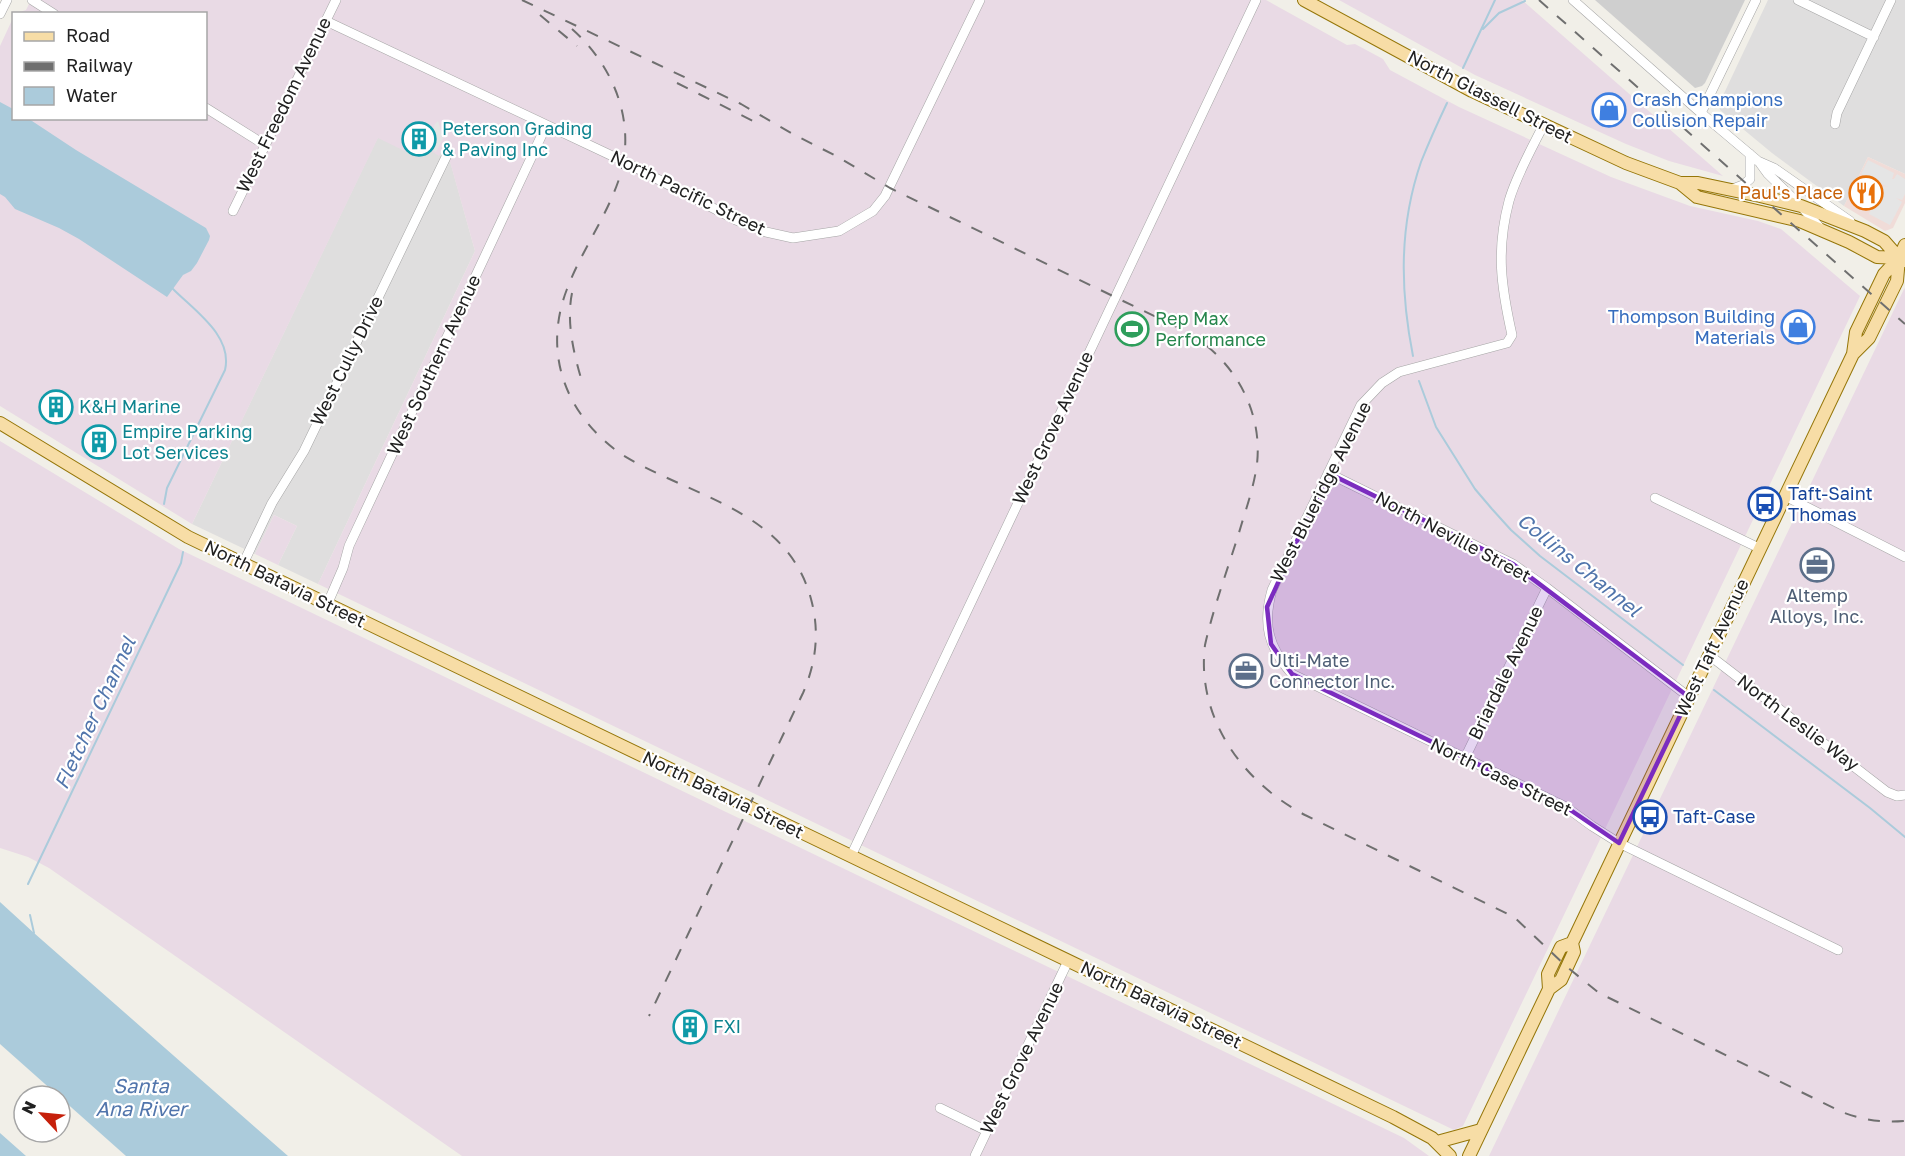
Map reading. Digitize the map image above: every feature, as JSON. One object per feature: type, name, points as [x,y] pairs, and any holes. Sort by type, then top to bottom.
[{"type":"main road","name":"North Glassell Street","points":[[1304,0],[1436,73],[1626,163],[1680,183],[1697,197],[1784,217],[1821,229],[1876,257],[1902,260]]},
{"type":"main road","name":"North Glassell Street","points":[[1680,183],[1698,183],[1802,206],[1884,241],[1902,260]]},
{"type":"main road","name":"West Taft Avenue","points":[[1468,1156],[1548,989],[1548,974],[1561,946],[1572,943],[1853,354],[1869,338],[1897,281],[1905,245]]},
{"type":"main road","name":"North Batavia Street","points":[[0,423],[180,533],[1393,1117],[1437,1142],[1450,1156]]},
{"type":"main road","points":[[1437,1142],[1481,1130]]},
{"type":"street","points":[[0,14],[7,0]]},
{"type":"street","points":[[32,0],[51,12]]},
{"type":"street","name":"West Freedom Avenue","points":[[233,211],[336,0]]},
{"type":"street","name":"North Pacific Street","points":[[326,21],[623,161],[736,220],[766,232],[793,238],[839,231],[873,211],[885,196],[980,0]]},
{"type":"street","name":"West Grove Avenue","points":[[851,856],[1256,0]]},
{"type":"street","points":[[1573,0],[1758,161],[1821,229]]},
{"type":"street","points":[[1701,113],[1756,0]]},
{"type":"street","points":[[1798,0],[1874,37]]},
{"type":"street","points":[[1835,124],[1891,0]]},
{"type":"street","points":[[207,109],[265,145]]},
{"type":"street","name":"West Blueridge Avenue","points":[[1267,607],[1288,554],[1361,405],[1382,383],[1399,372],[1507,343],[1510,339],[1512,334],[1503,292],[1500,247],[1509,200],[1544,124]]},
{"type":"street","name":"West Southern Avenue","points":[[327,605],[344,568],[349,546],[546,126]]},
{"type":"street","points":[[1730,190],[1743,185],[1750,179],[1750,154]]},
{"type":"street","name":"West Cully Drive","points":[[243,564],[272,502],[304,451],[447,155]]},
{"type":"street","points":[[1758,161],[1774,168],[1865,231]]},
{"type":"street","name":"North Neville Street","points":[[1328,473],[1513,564],[1689,697]]},
{"type":"street","points":[[1785,496],[1905,557]]},
{"type":"street","points":[[1655,498],[1760,548]]},
{"type":"street","name":"Briardale Avenue","points":[[1465,758],[1547,588]]},
{"type":"street","name":"North Case Street","points":[[1267,607],[1272,644],[1280,660],[1293,674],[1566,807],[1619,843],[1838,950]]},
{"type":"street","name":"North Leslie Way","points":[[1709,655],[1887,792],[1898,796],[1905,795]]},
{"type":"street","name":"West Grove Avenue","points":[[975,1156],[1068,961]]},
{"type":"street","points":[[940,1108],[987,1131]]},
{"type":"highlighted area","points":[[1328,473],[1513,564],[1689,697],[1619,843],[1566,807],[1292,674],[1271,644],[1267,607]]},
{"type":"shaded area","points":[[31,0],[1266,0],[1347,45],[1355,44],[1383,59],[1390,70],[1459,107],[1611,177],[1690,206],[1758,221],[1781,229],[1860,296],[1463,1126],[1454,1130],[318,584],[475,251],[445,144],[439,156],[425,147],[419,158],[378,138],[192,524],[0,406],[0,46],[12,20],[12,120],[207,120],[207,12],[19,12],[26,10]]},
{"type":"shaded area","points":[[1339,0],[1522,0],[1723,176],[1669,161],[1626,144],[1475,75]]},
{"type":"shaded area","points":[[1595,0],[1745,0],[1705,83],[1695,88]]},
{"type":"shaded area","points":[[1768,0],[1905,0],[1905,174],[1868,157],[1844,206],[1772,153],[1720,110],[1719,104]]},
{"type":"shaded area","points":[[438,121],[443,138],[436,152],[426,146]]},
{"type":"shaded area","points":[[378,137],[419,157],[424,147],[445,143],[475,251],[318,584],[278,565],[297,526],[274,515],[255,554],[192,524]]},
{"type":"shaded area","points":[[1868,157],[1905,174],[1905,203],[1893,228],[1885,231],[1844,206]]},
{"type":"shaded area","points":[[1868,160],[1894,173],[1892,179],[1897,174],[1905,179],[1905,194],[1902,200],[1896,198],[1902,202],[1890,225],[1869,214],[1883,186],[1888,187],[1861,174]]},
{"type":"shaded area","points":[[1904,289],[1905,1156],[1489,1156]]},
{"type":"shaded area","points":[[0,441],[179,549],[1404,1138],[1429,1156],[462,1156],[49,868],[28,857],[0,848]]},
{"type":"shaded area","points":[[274,515],[297,526],[278,565],[255,554]]},
{"type":"water","points":[[0,102],[12,108],[12,120],[31,120],[206,228],[210,236],[197,263],[191,271],[183,275],[167,297],[79,239],[15,209],[0,194]]},
{"type":"water","name":"Santa Ana River","points":[[0,902],[288,1156],[126,1156],[72,1108],[72,1084],[45,1084],[0,1044]]},
{"type":"water","points":[[0,1133],[26,1156],[0,1156]]},
{"type":"waterway","name":"Collins Channel","points":[[1463,68],[1495,0]]},
{"type":"waterway","points":[[1483,29],[1499,13],[1525,1]]},
{"type":"waterway","name":"Collins Channel","points":[[1413,356],[1404,282],[1405,234],[1421,162],[1447,103]]},
{"type":"waterway","name":"Fletcher Channel","points":[[164,504],[167,488],[225,370],[226,358],[218,335],[201,315],[173,289]]},
{"type":"waterway","name":"Collins Channel","points":[[1419,381],[1436,427],[1475,489],[1511,530],[1540,556],[1683,665]]},
{"type":"waterway","name":"Fletcher Channel","points":[[28,884],[181,563],[183,552]]},
{"type":"waterway","name":"Collins Channel","points":[[1714,690],[1905,837]]},
{"type":"waterway","points":[[30,915],[34,933]]},
{"type":"railway","points":[[522,0],[741,104],[890,188],[1185,331],[1202,342],[1217,355],[1241,387],[1250,405],[1258,444],[1252,488],[1205,645],[1204,672],[1208,697],[1216,722],[1228,745],[1243,766],[1282,801],[1305,815],[1514,917],[1567,967],[1599,993],[1842,1112],[1873,1120],[1905,1121]]},
{"type":"railway","points":[[1539,0],[1905,324]]},
{"type":"railway","points":[[540,15],[577,46]]},
{"type":"railway","points":[[572,29],[587,44],[611,79],[624,119],[625,140],[624,161],[618,182],[607,209],[573,275],[560,313],[557,337],[564,381],[573,402],[586,421],[621,454],[733,509],[759,525],[781,544],[799,569],[811,599],[816,635],[814,659],[803,693],[649,1016]]},
{"type":"railway","points":[[677,83],[755,122]]},
{"type":"railway","points":[[572,293],[570,327],[583,385]]},
{"type":"place","name":"Crash Champions Collision Repair","points":[[1609,110]]},
{"type":"place","name":"Peterson Grading & Paving Inc","points":[[419,139]]},
{"type":"place","name":"Paul's Place","points":[[1866,193]]},
{"type":"place","name":"Thompson Building Materials","points":[[1798,327]]},
{"type":"place","name":"Rep Max Performance","points":[[1132,329]]},
{"type":"place","name":"K&H Marine","points":[[56,407]]},
{"type":"place","name":"Empire Parking Lot Services","points":[[99,442]]},
{"type":"place","name":"Taft-Saint Thomas","points":[[1765,504]]},
{"type":"place","name":"Altemp Alloys, Inc.","points":[[1817,565]]},
{"type":"place","name":"Ulti-Mate Connector Inc.","points":[[1246,671]]},
{"type":"place","name":"Taft-Case","points":[[1650,817]]},
{"type":"place","name":"FXI","points":[[690,1027]]}]
